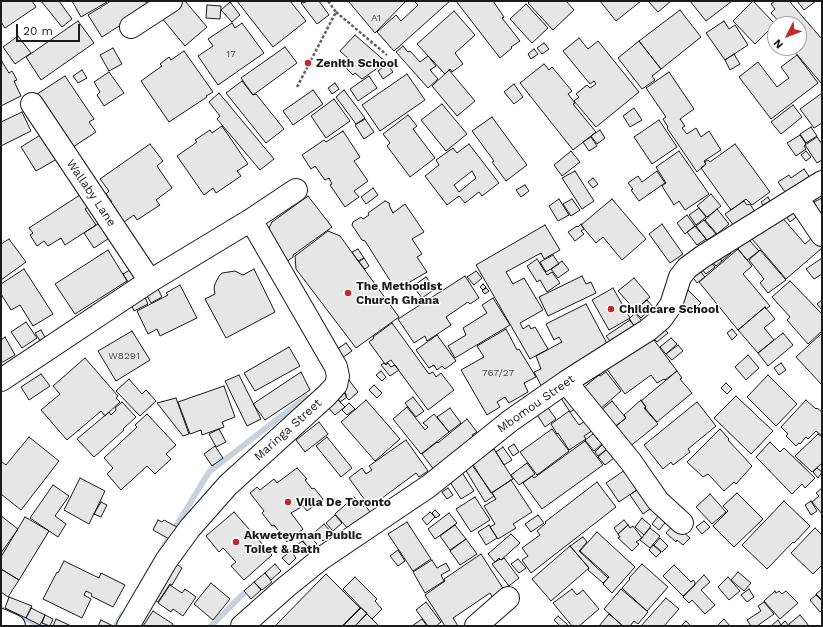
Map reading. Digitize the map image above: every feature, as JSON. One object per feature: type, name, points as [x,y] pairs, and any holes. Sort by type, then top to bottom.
[{"type":"street","points":[[131,27],[171,1]]},
{"type":"street","name":"Wallaby Lane","points":[[32,104],[150,281]]},
{"type":"street","name":"Mbomou Street","points":[[242,626],[286,587],[322,558],[428,486],[510,421],[566,382],[648,330],[661,319],[671,305],[680,277],[687,268],[702,257],[822,182]]},
{"type":"street","points":[[1,380],[150,281],[251,220],[296,190]]},
{"type":"street","points":[[797,198],[822,235]]},
{"type":"street","name":"Maringa Street","points":[[128,626],[166,561],[190,528],[228,485],[327,395],[336,385],[338,376],[336,367],[251,220]]},
{"type":"street","points":[[566,382],[631,462],[658,501],[682,522]]},
{"type":"street","points":[[476,626],[508,598]]},
{"type":"street","points":[[1,620],[14,626]]},
{"type":"path","points":[[328,1],[336,12],[387,55]]},
{"type":"path","points":[[297,87],[336,12]]},
{"type":"building","points":[[1,1],[32,1],[36,7],[5,28],[1,22]]},
{"type":"building","points":[[41,1],[59,1],[72,19],[62,27]]},
{"type":"building","points":[[72,1],[106,1],[107,2],[81,17]]},
{"type":"building","points":[[111,1],[145,1],[149,7],[102,37],[88,15]]},
{"type":"building","points":[[180,1],[185,1],[207,27],[185,46],[161,17]]},
{"type":"building","points":[[237,1],[290,1],[306,21],[273,47]]},
{"type":"building","points":[[307,1],[319,1],[329,15],[317,24],[301,3]]},
{"type":"building","points":[[406,1],[375,33],[349,2]]},
{"type":"building","points":[[414,1],[450,1],[394,51],[377,32],[396,15],[401,21],[418,5]]},
{"type":"building","points":[[456,1],[493,1],[504,17],[502,18],[520,41],[511,47],[512,48],[500,58]]},
{"type":"building","points":[[530,1],[566,1],[574,10],[553,30],[528,3]]},
{"type":"building","points":[[600,1],[641,1],[616,21]]},
{"type":"building","points":[[648,1],[671,1],[658,12]]},
{"type":"building","points":[[690,1],[732,1],[706,21]]},
{"type":"building","points":[[753,1],[767,16],[767,32],[755,44],[733,21]]},
{"type":"building","points":[[775,1],[789,1],[802,16],[774,16],[771,13],[775,9],[771,4]]},
{"type":"building","points":[[797,1],[816,1],[804,10]]},
{"type":"building","points":[[230,2],[240,15],[232,22],[221,10]]},
{"type":"building","points":[[526,4],[548,28],[532,43],[510,19]]},
{"type":"building","points":[[207,5],[221,6],[220,19],[206,18]]},
{"type":"building","points":[[680,10],[701,37],[661,69],[639,41]]},
{"type":"building","points":[[454,11],[475,35],[455,53],[463,64],[452,72],[450,69],[445,74],[417,44]]},
{"type":"building","points":[[78,21],[94,43],[41,80],[26,57]]},
{"type":"building","points":[[724,21],[729,29],[735,25],[748,45],[725,60],[706,33]]},
{"type":"building","points":[[807,22],[822,39],[821,83],[798,56],[807,56]]},
{"type":"building","points":[[232,23],[235,28],[242,23],[264,53],[218,85],[198,56],[213,46],[208,39]]},
{"type":"building","points":[[355,35],[386,62],[362,79],[355,73],[353,75],[344,66],[350,60],[340,51]]},
{"type":"building","points":[[18,36],[31,53],[15,64],[3,47]]},
{"type":"building","points":[[579,38],[588,49],[598,41],[639,92],[596,127],[574,101],[579,97],[576,94],[587,85],[590,88],[596,84],[594,81],[590,84],[563,51]]},
{"type":"building","points":[[639,41],[661,69],[652,76],[655,80],[642,89],[618,58]]},
{"type":"building","points":[[544,43],[549,49],[542,54],[537,48]]},
{"type":"building","points":[[403,46],[420,62],[428,56],[436,66],[430,70],[438,79],[428,88],[396,52]]},
{"type":"building","points":[[285,47],[297,63],[253,95],[241,78]]},
{"type":"building","points":[[113,48],[122,64],[109,71],[100,55]]},
{"type":"building","points":[[534,49],[538,54],[531,59],[528,54]]},
{"type":"building","points":[[184,51],[213,92],[169,122],[141,81],[162,66],[160,64],[169,57],[171,60]]},
{"type":"building","points":[[734,54],[740,64],[730,70],[725,60]]},
{"type":"building","points":[[798,56],[818,83],[771,119],[739,77],[758,62],[777,87],[789,78],[781,67]]},
{"type":"building","points":[[1,60],[9,73],[12,71],[17,80],[14,81],[21,96],[1,106]]},
{"type":"building","points":[[387,64],[393,72],[383,79],[378,71]]},
{"type":"building","points":[[544,64],[549,70],[552,67],[572,91],[568,94],[575,103],[573,104],[596,132],[573,150],[520,83]]},
{"type":"building","points":[[82,70],[87,78],[78,83],[73,76]]},
{"type":"building","points":[[449,70],[475,101],[457,116],[432,86]]},
{"type":"building","points":[[109,72],[124,93],[104,106],[97,95],[100,92],[94,82]]},
{"type":"building","points":[[669,72],[694,109],[680,119],[685,126],[682,128],[687,134],[696,128],[701,137],[709,131],[721,150],[704,161],[706,164],[697,172],[667,128],[668,127],[663,119],[666,117],[646,88]]},
{"type":"building","points":[[407,74],[425,100],[380,131],[362,105]]},
{"type":"building","points":[[65,76],[94,119],[89,122],[96,132],[70,149],[34,96]]},
{"type":"building","points":[[369,76],[377,88],[358,101],[350,89]]},
{"type":"building","points":[[242,81],[253,95],[256,94],[284,129],[266,143],[226,93]]},
{"type":"building","points":[[335,83],[339,89],[332,94],[328,88]]},
{"type":"building","points":[[514,84],[523,97],[514,104],[504,92]]},
{"type":"building","points":[[313,90],[323,104],[293,125],[283,111]]},
{"type":"building","points":[[344,90],[365,118],[356,124],[336,97]]},
{"type":"building","points":[[219,93],[274,159],[260,170],[217,119],[220,116],[209,102]]},
{"type":"building","points":[[822,93],[822,123],[814,128],[800,109]]},
{"type":"building","points":[[334,99],[350,121],[326,138],[311,116]]},
{"type":"building","points":[[442,104],[467,134],[446,151],[421,120]]},
{"type":"building","points":[[793,105],[802,117],[781,134],[771,122]]},
{"type":"building","points":[[634,108],[642,120],[630,127],[623,116]]},
{"type":"building","points":[[22,112],[31,131],[1,146],[1,122]]},
{"type":"building","points":[[408,115],[417,126],[413,129],[435,158],[410,177],[387,146],[390,143],[383,134]]},
{"type":"building","points":[[492,117],[527,165],[506,181],[492,162],[494,161],[472,131]]},
{"type":"building","points":[[365,119],[374,132],[364,139],[355,125]]},
{"type":"building","points":[[659,120],[677,147],[652,164],[634,137]]},
{"type":"building","points":[[222,126],[248,164],[237,171],[241,176],[216,193],[213,188],[204,195],[177,156],[197,142],[195,140],[210,130],[212,133]]},
{"type":"building","points":[[811,127],[817,136],[806,143],[800,134]]},
{"type":"building","points":[[600,130],[605,138],[597,144],[591,136]]},
{"type":"building","points":[[343,131],[360,157],[354,161],[368,181],[354,191],[359,197],[345,207],[330,185],[332,184],[329,178],[325,180],[315,166],[311,169],[302,155],[324,140],[326,142]]},
{"type":"building","points":[[42,134],[57,159],[36,171],[21,147]]},
{"type":"building","points":[[800,135],[806,144],[804,146],[806,149],[796,156],[787,143]]},
{"type":"building","points":[[591,137],[597,146],[589,151],[583,142]]},
{"type":"building","points":[[817,137],[822,144],[822,160],[817,163],[805,145]]},
{"type":"building","points":[[150,144],[163,161],[157,166],[172,188],[156,200],[160,205],[137,220],[134,215],[121,224],[108,205],[112,202],[106,194],[109,191],[100,179]]},
{"type":"building","points":[[469,144],[499,183],[482,196],[479,192],[465,203],[459,196],[447,205],[425,176],[439,165],[436,160],[453,148],[457,153]],"holes":[[[472,171],[476,178],[459,192],[454,185]]]},
{"type":"building","points":[[735,144],[770,192],[752,205],[746,199],[731,210],[701,168],[706,164],[704,162],[708,160],[710,162]]},
{"type":"building","points":[[571,151],[580,162],[562,176],[554,165]]},
{"type":"building","points":[[679,151],[709,194],[685,210],[679,201],[674,205],[662,186],[666,183],[656,167]]},
{"type":"building","points":[[806,151],[811,157],[806,161],[801,155]]},
{"type":"building","points":[[804,169],[811,179],[787,195],[778,182],[789,175],[791,178]]},
{"type":"building","points":[[575,171],[594,201],[582,209],[562,178]]},
{"type":"building","points":[[657,171],[665,183],[639,201],[628,183],[638,176],[642,182]]},
{"type":"building","points":[[593,178],[598,184],[593,188],[588,182]]},
{"type":"building","points":[[525,185],[529,191],[521,197],[516,190]]},
{"type":"building","points":[[373,188],[378,195],[366,204],[361,197]]},
{"type":"building","points":[[83,193],[91,205],[85,209],[96,225],[65,245],[61,238],[48,246],[44,241],[37,246],[30,235],[33,233],[29,228]]},
{"type":"building","points":[[711,194],[721,206],[707,217],[697,206]]},
{"type":"building","points":[[308,196],[332,227],[293,255],[293,257],[282,265],[268,232],[269,228],[272,222]]},
{"type":"building","points":[[768,197],[770,201],[763,205],[761,202]]},
{"type":"building","points":[[822,198],[822,218],[814,202]]},
{"type":"building","points":[[559,199],[569,215],[558,221],[549,206]]},
{"type":"building","points":[[572,199],[580,210],[571,216],[563,204]]},
{"type":"building","points":[[612,199],[646,239],[622,260],[603,237],[596,243],[581,225]]},
{"type":"building","points":[[385,201],[389,203],[393,213],[405,204],[424,232],[412,239],[422,254],[417,257],[427,272],[396,290],[365,241],[362,240],[352,225],[353,222],[361,217],[363,219],[369,215],[368,213]]},
{"type":"building","points":[[744,201],[747,205],[750,204],[755,212],[734,226],[725,214]]},
{"type":"building","points":[[793,205],[800,214],[790,222],[783,212]]},
{"type":"building","points":[[699,208],[706,217],[696,225],[689,215]]},
{"type":"building","points":[[717,209],[729,224],[717,234],[705,220]]},
{"type":"building","points":[[687,215],[695,226],[685,234],[677,223]]},
{"type":"building","points":[[780,215],[805,244],[813,237],[822,248],[786,279],[752,239]]},
{"type":"building","points":[[704,220],[716,234],[707,240],[696,226]]},
{"type":"building","points":[[101,222],[111,237],[94,248],[84,233]]},
{"type":"building","points":[[581,224],[584,229],[581,231],[584,234],[575,241],[568,232]]},
{"type":"building","points":[[662,224],[683,254],[670,263],[649,234]]},
{"type":"building","points":[[545,225],[560,250],[544,259],[541,253],[506,272],[513,284],[524,278],[543,310],[520,323],[523,329],[529,325],[531,329],[535,327],[548,349],[530,359],[476,265]]},
{"type":"building","points":[[695,226],[706,239],[697,245],[687,232]]},
{"type":"building","name":"The Methodist Church Ghana","points":[[328,231],[340,236],[399,317],[356,348],[296,269],[295,256]]},
{"type":"building","points":[[9,239],[26,262],[1,280],[1,244]]},
{"type":"building","points":[[749,240],[759,251],[747,260],[735,243]]},
{"type":"building","points":[[725,246],[731,253],[722,261],[716,253]]},
{"type":"building","points":[[358,249],[364,258],[358,261],[352,252]]},
{"type":"building","points":[[738,249],[752,266],[743,274],[770,306],[766,309],[765,307],[738,330],[699,282]]},
{"type":"building","points":[[108,250],[127,281],[75,314],[55,284]]},
{"type":"building","points":[[760,250],[786,280],[768,293],[760,283],[764,279],[749,260]]},
{"type":"building","points":[[714,252],[722,261],[716,266],[708,257]]},
{"type":"building","points":[[553,255],[559,264],[546,272],[540,262]]},
{"type":"building","points":[[707,257],[715,267],[706,274],[698,265]]},
{"type":"building","points":[[364,258],[369,266],[365,269],[359,262]]},
{"type":"building","points":[[822,258],[822,274],[814,279],[806,269]]},
{"type":"building","points":[[537,259],[547,275],[552,272],[560,283],[547,292],[540,280],[537,282],[527,266]]},
{"type":"building","points":[[562,261],[569,270],[558,278],[551,269]]},
{"type":"building","points":[[695,265],[705,277],[697,283],[688,271]]},
{"type":"building","points":[[135,267],[143,281],[132,288],[123,274]]},
{"type":"building","points":[[24,269],[53,314],[33,326],[20,305],[11,310],[1,294],[1,284]]},
{"type":"building","points":[[254,269],[275,312],[226,338],[205,299],[215,294],[215,284],[222,273],[235,271],[243,275]]},
{"type":"building","points":[[476,271],[482,278],[474,285],[467,277]]},
{"type":"building","points":[[465,276],[479,298],[470,304],[468,302],[446,317],[451,325],[427,341],[425,336],[414,343],[398,319]]},
{"type":"building","points":[[582,276],[586,284],[591,282],[596,293],[548,316],[539,297]]},
{"type":"building","points":[[426,277],[435,289],[422,298],[413,286]]},
{"type":"building","points":[[634,278],[650,297],[635,310],[618,291]]},
{"type":"building","points":[[790,281],[822,314],[822,331],[808,344],[787,320],[790,317],[772,297]]},
{"type":"building","points":[[483,284],[486,287],[483,290],[480,287]]},
{"type":"building","points":[[180,285],[197,318],[160,336],[157,329],[148,334],[137,311],[168,295],[166,293]]},
{"type":"building","points":[[486,288],[489,291],[485,294],[482,291]]},
{"type":"building","name":"Childcare School","points":[[613,288],[630,318],[609,330],[592,300]]},
{"type":"building","points":[[158,289],[162,297],[151,303],[146,294]]},
{"type":"building","points":[[688,290],[701,303],[690,314],[677,301]]},
{"type":"building","points":[[144,295],[148,304],[134,311],[130,302]]},
{"type":"building","points":[[493,298],[510,325],[455,358],[448,346],[466,335],[463,328],[487,313],[482,305]]},
{"type":"building","points":[[647,300],[653,307],[641,318],[634,311]]},
{"type":"building","points":[[822,300],[822,310],[817,304]]},
{"type":"building","points":[[586,304],[611,351],[542,387],[534,372],[541,369],[536,356],[562,342],[559,337],[554,340],[546,324]]},
{"type":"building","points":[[765,307],[775,319],[764,328],[774,340],[758,353],[738,330]]},
{"type":"building","points":[[635,313],[642,321],[635,327],[629,319]]},
{"type":"building","points":[[630,320],[635,327],[610,341],[606,336]]},
{"type":"building","points":[[26,322],[37,338],[22,348],[11,332]]},
{"type":"building","points":[[392,323],[429,374],[433,372],[436,377],[441,373],[454,390],[428,410],[391,360],[385,364],[369,342],[374,338],[373,337]]},
{"type":"building","points":[[660,324],[668,333],[657,342],[649,333]]},
{"type":"building","points":[[506,329],[517,350],[519,349],[536,377],[524,383],[528,392],[509,403],[505,397],[497,402],[500,407],[487,415],[461,370],[484,357],[477,346]]},
{"type":"building","points":[[732,329],[737,335],[732,340],[727,333]]},
{"type":"building","points":[[41,330],[46,339],[41,342],[35,333]]},
{"type":"building","points":[[132,331],[150,360],[116,381],[98,351]]},
{"type":"building","points":[[783,333],[793,345],[768,366],[758,353]]},
{"type":"building","points":[[822,333],[822,385],[796,357]]},
{"type":"building","points":[[437,335],[456,361],[445,369],[442,366],[437,370],[434,365],[429,368],[416,350]]},
{"type":"building","points":[[651,336],[677,371],[665,380],[664,379],[657,383],[651,375],[625,394],[606,368]]},
{"type":"building","points":[[5,337],[15,355],[1,363],[1,340]]},
{"type":"building","points":[[671,338],[677,344],[666,354],[660,347]]},
{"type":"building","points":[[346,343],[352,351],[342,358],[336,350]]},
{"type":"building","points":[[678,345],[683,351],[672,360],[666,354]]},
{"type":"building","points":[[289,347],[300,366],[255,391],[244,373]]},
{"type":"building","points":[[748,355],[759,368],[746,380],[735,367]]},
{"type":"building","points":[[85,358],[118,396],[116,398],[120,402],[105,416],[101,411],[67,440],[41,410],[60,394],[53,386]]},
{"type":"building","points":[[384,363],[386,365],[388,363],[391,367],[395,365],[399,370],[390,376],[381,365]]},
{"type":"building","points":[[781,363],[786,370],[779,375],[774,368]]},
{"type":"building","points":[[381,371],[386,377],[382,381],[376,375]]},
{"type":"building","points":[[677,371],[682,378],[680,379],[692,393],[657,422],[641,401]]},
{"type":"building","points":[[301,372],[310,390],[265,420],[253,404]]},
{"type":"building","points":[[606,372],[621,391],[599,410],[582,389],[599,375],[600,376]]},
{"type":"building","points":[[41,374],[50,386],[29,400],[21,387]]},
{"type":"building","points":[[239,375],[261,419],[247,426],[225,381]]},
{"type":"building","points":[[768,375],[797,404],[776,426],[747,397]]},
{"type":"building","points":[[129,379],[142,394],[146,390],[156,401],[140,416],[116,391]]},
{"type":"building","points":[[349,380],[358,392],[349,400],[340,387]]},
{"type":"building","points":[[726,383],[732,389],[727,394],[721,388]]},
{"type":"building","points":[[374,385],[382,393],[377,398],[369,390]]},
{"type":"building","points":[[224,386],[235,417],[222,422],[224,427],[202,435],[201,430],[190,434],[178,402]]},
{"type":"building","points":[[340,387],[347,397],[340,402],[333,392]]},
{"type":"building","points":[[569,388],[581,405],[570,412],[559,395]]},
{"type":"building","points":[[333,395],[345,407],[335,415],[324,403]]},
{"type":"building","points":[[736,396],[773,431],[751,454],[714,418]]},
{"type":"building","points":[[413,397],[424,411],[416,417],[405,403]]},
{"type":"building","points":[[176,398],[189,434],[183,436],[157,403]]},
{"type":"building","points":[[366,400],[400,439],[375,461],[341,422]]},
{"type":"building","points":[[641,400],[646,407],[644,408],[658,424],[629,447],[613,428],[626,418],[624,415]]},
{"type":"building","points":[[806,400],[822,412],[822,436],[816,431],[808,439],[806,437],[796,446],[786,436],[788,434],[781,427]]},
{"type":"building","points":[[612,401],[626,418],[614,428],[600,411]]},
{"type":"building","points":[[122,402],[136,417],[94,457],[77,439],[109,412],[111,415],[116,410],[115,408]]},
{"type":"building","points":[[697,402],[716,426],[688,449],[690,452],[673,465],[671,462],[663,469],[644,445]]},
{"type":"building","points":[[349,403],[355,409],[347,415],[342,410]]},
{"type":"building","points":[[546,405],[556,419],[545,427],[536,413]]},
{"type":"building","points":[[407,407],[425,430],[428,427],[423,423],[434,414],[449,432],[421,454],[393,419]]},
{"type":"building","points":[[450,408],[461,423],[449,432],[437,417]]},
{"type":"building","points":[[569,411],[579,425],[585,421],[592,431],[584,436],[586,439],[569,450],[551,424]]},
{"type":"building","points":[[147,414],[176,445],[166,454],[171,459],[155,474],[147,466],[121,490],[107,474],[113,468],[104,458],[137,427],[135,425]]},
{"type":"building","points":[[467,419],[477,432],[472,435],[474,437],[435,471],[422,454]]},
{"type":"building","points":[[319,422],[328,434],[305,452],[296,440]]},
{"type":"building","points":[[219,429],[226,442],[216,447],[209,434]]},
{"type":"building","points":[[552,429],[569,451],[537,475],[520,452]]},
{"type":"building","points":[[720,429],[752,466],[736,484],[734,482],[724,491],[708,474],[703,477],[687,462]]},
{"type":"building","points":[[593,434],[602,444],[594,451],[585,440]]},
{"type":"building","points":[[818,434],[822,437],[822,463],[812,472],[795,456]]},
{"type":"building","points":[[29,437],[59,461],[21,510],[1,494],[1,463],[2,462],[6,465]]},
{"type":"building","points":[[327,437],[352,468],[341,477],[316,446]]},
{"type":"building","points":[[406,440],[428,471],[419,477],[416,473],[370,507],[349,478],[362,468],[366,474],[372,470],[369,466]]},
{"type":"building","points":[[585,441],[603,465],[542,509],[523,483],[532,476],[534,478]]},
{"type":"building","points":[[770,442],[780,452],[784,448],[815,478],[805,488],[802,484],[792,494],[756,457]]},
{"type":"building","points":[[514,444],[519,452],[513,456],[508,448]]},
{"type":"building","points":[[603,444],[607,449],[598,456],[595,452]]},
{"type":"building","points":[[215,446],[223,458],[212,466],[204,454]]},
{"type":"building","points":[[503,447],[512,460],[504,465],[496,452]]},
{"type":"building","points":[[494,449],[513,479],[491,493],[472,463]]},
{"type":"building","points":[[607,449],[614,458],[605,465],[598,457]]},
{"type":"building","points":[[527,463],[535,474],[519,485],[511,475]]},
{"type":"building","points":[[472,465],[494,496],[485,502],[465,469]]},
{"type":"building","name":"Villa De Toronto","points":[[297,468],[307,479],[305,480],[312,489],[314,488],[323,499],[307,511],[303,506],[291,513],[303,529],[287,542],[274,525],[272,526],[262,513],[264,511],[250,493],[257,487],[260,490],[274,479],[277,483]]},
{"type":"building","points":[[628,468],[641,487],[619,502],[606,483]]},
{"type":"building","points":[[817,468],[822,472],[818,478],[813,472]]},
{"type":"building","points":[[461,471],[474,491],[461,499],[448,479]]},
{"type":"building","points":[[80,478],[105,491],[89,524],[64,510]]},
{"type":"building","points":[[511,480],[532,512],[513,524],[516,528],[498,539],[490,527],[495,524],[484,506],[496,499],[492,493]]},
{"type":"building","points":[[597,482],[616,507],[531,573],[522,560],[528,556],[522,548],[540,535],[537,531],[546,523],[545,522]]},
{"type":"building","points":[[53,485],[69,496],[55,516],[66,524],[58,537],[30,518]]},
{"type":"building","points":[[641,487],[654,506],[643,514],[630,495]]},
{"type":"building","points":[[448,488],[453,495],[447,499],[442,492]]},
{"type":"building","points":[[822,488],[822,514],[812,502],[819,496],[816,493]]},
{"type":"building","points":[[737,493],[763,519],[734,547],[713,526],[728,511],[723,506]]},
{"type":"building","points":[[710,494],[726,512],[712,524],[696,507]]},
{"type":"building","points":[[354,497],[363,507],[365,505],[373,516],[349,530],[335,514]]},
{"type":"building","points":[[475,497],[490,520],[471,532],[456,509]]},
{"type":"building","points":[[784,501],[810,526],[767,569],[742,545]]},
{"type":"building","points":[[811,501],[817,511],[811,515],[805,505]]},
{"type":"building","points":[[101,502],[107,505],[101,517],[94,514]]},
{"type":"building","points":[[435,510],[440,515],[436,518],[432,513]]},
{"type":"building","name":"Akweteyman Public Toilet & Bath","points":[[234,512],[272,555],[244,580],[231,566],[236,562],[223,548],[219,552],[206,536]]},
{"type":"building","points":[[430,512],[435,517],[427,525],[422,519]]},
{"type":"building","points":[[449,513],[457,523],[435,539],[428,529]]},
{"type":"building","points":[[335,515],[342,523],[333,531],[326,523]]},
{"type":"building","points":[[538,515],[544,523],[531,532],[525,524]]},
{"type":"building","points":[[1,516],[18,529],[1,553]]},
{"type":"building","points":[[658,516],[665,523],[659,530],[652,524]]},
{"type":"building","points":[[25,517],[49,531],[19,580],[1,569],[1,557]]},
{"type":"building","points":[[642,518],[651,526],[644,535],[635,527]]},
{"type":"building","points":[[158,520],[162,522],[164,520],[177,527],[171,540],[153,530]]},
{"type":"building","points":[[624,520],[628,525],[618,534],[614,528]]},
{"type":"building","points":[[704,521],[710,527],[702,534],[696,527]]},
{"type":"building","points":[[407,522],[431,559],[413,571],[388,534]]},
{"type":"building","points":[[324,524],[332,533],[323,541],[315,532]]},
{"type":"building","points":[[674,524],[690,538],[683,545],[677,540],[676,542],[666,533]]},
{"type":"building","points":[[455,525],[466,539],[450,550],[440,536]]},
{"type":"building","points":[[489,525],[497,538],[486,545],[478,532]]},
{"type":"building","points":[[628,525],[630,528],[633,526],[642,538],[636,542],[639,544],[632,551],[618,538],[620,537],[618,534]]},
{"type":"building","points":[[650,528],[660,536],[650,548],[640,540]]},
{"type":"building","points":[[815,528],[822,535],[822,565],[813,574],[791,553]]},
{"type":"building","points":[[597,532],[635,567],[612,593],[603,584],[609,577],[580,551]]},
{"type":"building","points":[[511,534],[520,543],[501,560],[499,558],[495,562],[488,554]]},
{"type":"building","points":[[309,535],[317,544],[310,550],[303,541]]},
{"type":"building","points":[[583,537],[587,542],[579,551],[608,578],[603,583],[588,570],[589,568],[570,546]]},
{"type":"building","points":[[660,538],[668,546],[662,552],[654,545]]},
{"type":"building","points":[[466,539],[477,554],[460,565],[450,551]]},
{"type":"building","points":[[302,541],[309,548],[304,553],[297,545]]},
{"type":"building","points":[[653,545],[661,552],[656,557],[649,550]]},
{"type":"building","points":[[570,546],[589,568],[551,601],[532,579]]},
{"type":"building","points":[[398,550],[405,561],[398,566],[390,556]]},
{"type":"building","points":[[291,551],[296,558],[289,565],[282,558]]},
{"type":"building","points":[[481,554],[506,593],[494,600],[490,593],[453,618],[458,626],[445,626],[425,595],[445,581],[444,579]]},
{"type":"building","points":[[504,558],[519,578],[509,586],[492,564]]},
{"type":"building","points":[[518,559],[526,568],[519,573],[511,564]]},
{"type":"building","points":[[432,560],[437,568],[446,563],[450,570],[441,575],[444,581],[425,593],[413,572]]},
{"type":"building","points":[[64,561],[99,578],[101,573],[125,585],[113,607],[91,596],[92,594],[86,591],[84,595],[91,599],[82,618],[43,599]]},
{"type":"building","points":[[173,561],[182,568],[172,585],[170,584],[158,602],[150,597]]},
{"type":"building","points":[[275,564],[281,571],[271,580],[265,573]]},
{"type":"building","points":[[642,564],[668,587],[647,611],[622,588]]},
{"type":"building","points":[[674,565],[691,582],[693,580],[695,582],[695,585],[683,596],[663,576]]},
{"type":"building","points":[[1,569],[19,580],[8,597],[1,592]]},
{"type":"building","points":[[738,572],[751,583],[744,591],[731,580]]},
{"type":"building","points":[[265,573],[272,582],[262,590],[254,582]]},
{"type":"building","points":[[326,574],[360,608],[342,626],[275,626]]},
{"type":"building","points":[[704,575],[710,582],[701,590],[715,605],[705,614],[692,600],[689,603],[683,597]]},
{"type":"building","points":[[355,577],[377,599],[375,601],[382,609],[372,619],[343,589]]},
{"type":"building","points":[[728,577],[740,591],[729,600],[718,587]]},
{"type":"building","points":[[254,582],[261,590],[251,599],[244,591]]},
{"type":"building","points":[[211,583],[230,599],[213,620],[194,604]]},
{"type":"building","points":[[170,585],[182,593],[185,589],[196,597],[183,616],[173,609],[171,612],[158,603]]},
{"type":"building","points":[[572,589],[577,595],[583,590],[599,609],[579,626],[572,626],[553,603]]},
{"type":"building","points":[[621,589],[648,612],[638,624],[634,621],[630,626],[623,626],[604,609]]},
{"type":"building","points":[[749,589],[754,597],[747,602],[741,595]]},
{"type":"building","points":[[822,589],[822,598],[821,599],[816,594]]},
{"type":"building","points":[[775,591],[776,593],[779,591],[782,594],[786,591],[798,603],[780,619],[764,601]]},
{"type":"building","points":[[816,595],[821,600],[822,598],[822,610],[820,612],[810,600]]},
{"type":"building","points":[[9,597],[32,606],[26,618],[5,608]]},
{"type":"building","points":[[666,598],[679,609],[664,626],[641,626]]},
{"type":"building","points":[[426,602],[441,622],[436,626],[428,626],[416,610]]},
{"type":"building","points":[[764,602],[774,614],[757,626],[751,626],[747,620],[761,611],[758,606]]},
{"type":"building","points":[[31,608],[45,615],[40,625],[26,618]]},
{"type":"building","points":[[361,608],[367,613],[355,626],[343,626]]},
{"type":"building","points":[[153,611],[173,624],[172,626],[143,626]]},
{"type":"building","points":[[367,614],[379,626],[355,626]]},
{"type":"building","points":[[609,614],[623,626],[599,626]]},
{"type":"building","points":[[45,615],[53,619],[50,626],[42,623]]},
{"type":"building","points":[[800,615],[809,626],[790,626],[789,624]]},
{"type":"building","points":[[558,616],[568,626],[558,626],[559,625],[554,620]]},
{"type":"building","points":[[56,619],[71,626],[53,626]]},
{"type":"building","points":[[422,619],[427,626],[412,626]]},
{"type":"building","points":[[724,619],[730,626],[717,626]]},
{"type":"building","points":[[101,620],[113,626],[98,626]]},
{"type":"building","points":[[778,620],[781,625],[785,621],[789,626],[771,626]]},
{"type":"building","points":[[686,621],[691,626],[681,626]]},
{"type":"waterway","points":[[161,551],[209,472],[306,397]]},
{"type":"waterway","points":[[211,626],[244,593]]},
{"type":"waterway","points":[[1,609],[43,626]]},
{"type":"waterway","points":[[116,626],[122,615]]},
{"type":"place","name":"Zenith School","points":[[308,63]]},
{"type":"place","name":"The Methodist Church Ghana","points":[[348,293]]},
{"type":"place","name":"Childcare School","points":[[611,309]]},
{"type":"place","name":"Villa De Toronto","points":[[288,502]]},
{"type":"place","name":"Akweteyman Public Toilet & Bath","points":[[236,542]]}]
